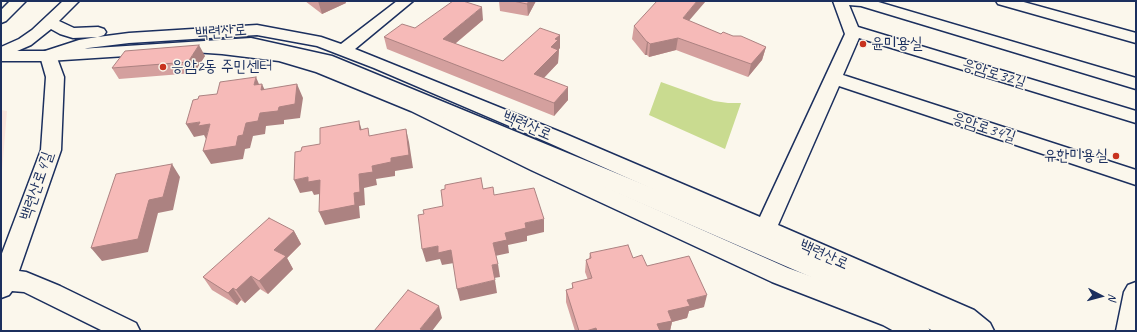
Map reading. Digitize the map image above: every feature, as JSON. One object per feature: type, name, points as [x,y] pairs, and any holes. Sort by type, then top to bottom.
[{"type":"main road","name":"백련산로","points":[[1,54],[48,56],[184,41],[251,43],[326,60],[936,318],[956,331]]},
{"type":"street","points":[[1,18],[19,1]]},
{"type":"street","points":[[1,54],[25,42],[38,33],[72,1]]},
{"type":"street","points":[[343,50],[406,1]]},
{"type":"street","points":[[765,230],[853,34],[840,1]]},
{"type":"street","points":[[850,1],[862,2],[1136,84]]},
{"type":"street","points":[[1003,1],[1136,38]]},
{"type":"street","points":[[49,22],[66,32],[73,33],[157,27],[177,28],[184,41]]},
{"type":"street","name":"백련산로","points":[[184,41],[257,30],[321,42],[343,50],[556,138],[829,257],[965,318],[981,331]]},
{"type":"street","name":"응암로32길","points":[[851,30],[1136,117]]},
{"type":"street","name":"백련산로","points":[[184,41],[222,49],[280,56],[322,68],[417,107],[538,165],[780,275],[892,318],[917,331]]},
{"type":"street","name":"백련산로4길","points":[[2,284],[51,150],[55,77],[48,56]]},
{"type":"street","name":"응암로34길","points":[[833,78],[1136,178]]},
{"type":"street","points":[[2,284],[26,282],[52,293],[127,331]]},
{"type":"street","points":[[1129,331],[1136,292]]},
{"type":"shaded area","points":[[1,110],[7,111],[1,183]]},
{"type":"green space","points":[[661,82],[714,101],[741,103],[725,149],[649,115]]},
{"type":"building","points":[[453,1],[463,1],[482,7],[443,39],[503,61],[540,28],[560,35],[555,39],[558,40],[551,47],[558,50],[534,74],[568,87],[554,103],[384,37],[402,24],[415,28]]},
{"type":"building","points":[[513,1],[529,1],[527,4]]},
{"type":"building","points":[[657,1],[697,1],[683,18],[721,34],[723,32],[733,36],[741,36],[766,47],[751,64],[678,38],[650,44],[634,26]]},
{"type":"building","points":[[199,45],[188,62],[112,68],[125,51]]},
{"type":"building","points":[[256,77],[254,85],[262,84],[261,90],[297,84],[295,104],[279,107],[278,111],[260,113],[258,121],[246,123],[243,135],[238,136],[236,146],[203,151],[210,124],[198,126],[200,122],[186,124],[193,100],[198,99],[199,96],[217,94],[220,82]]},
{"type":"building","points":[[359,121],[360,130],[368,128],[369,136],[406,129],[409,155],[391,158],[391,162],[372,166],[373,172],[359,174],[360,192],[354,193],[355,205],[319,212],[320,180],[308,182],[308,177],[294,180],[295,152],[301,151],[302,147],[320,144],[320,128]]},
{"type":"building","points":[[172,164],[163,197],[149,200],[138,239],[91,248],[116,174]]},
{"type":"building","points":[[481,178],[483,189],[493,187],[494,195],[534,188],[544,219],[525,223],[526,228],[505,233],[507,240],[493,243],[498,264],[492,265],[495,280],[457,289],[451,250],[438,253],[438,246],[422,249],[418,215],[424,214],[423,210],[443,206],[441,190],[445,189],[445,185]]},
{"type":"building","points":[[269,218],[294,231],[274,250],[286,256],[259,281],[251,276],[236,290],[233,288],[228,293],[203,277]]},
{"type":"building","points":[[628,245],[633,258],[642,255],[647,266],[689,256],[707,295],[687,300],[690,306],[668,311],[672,321],[657,324],[660,331],[597,331],[596,328],[586,331],[579,331],[566,290],[573,288],[572,283],[592,278],[586,260],[591,258],[590,253]]},
{"type":"building","points":[[408,290],[439,306],[420,329],[424,331],[374,331]]},
{"type":"place","name":"윤미용실","points":[[863,44]]},
{"type":"place","name":"응암2동 주민센터","points":[[163,67]]},
{"type":"place","name":"유한미용실","points":[[1116,156]]}]
